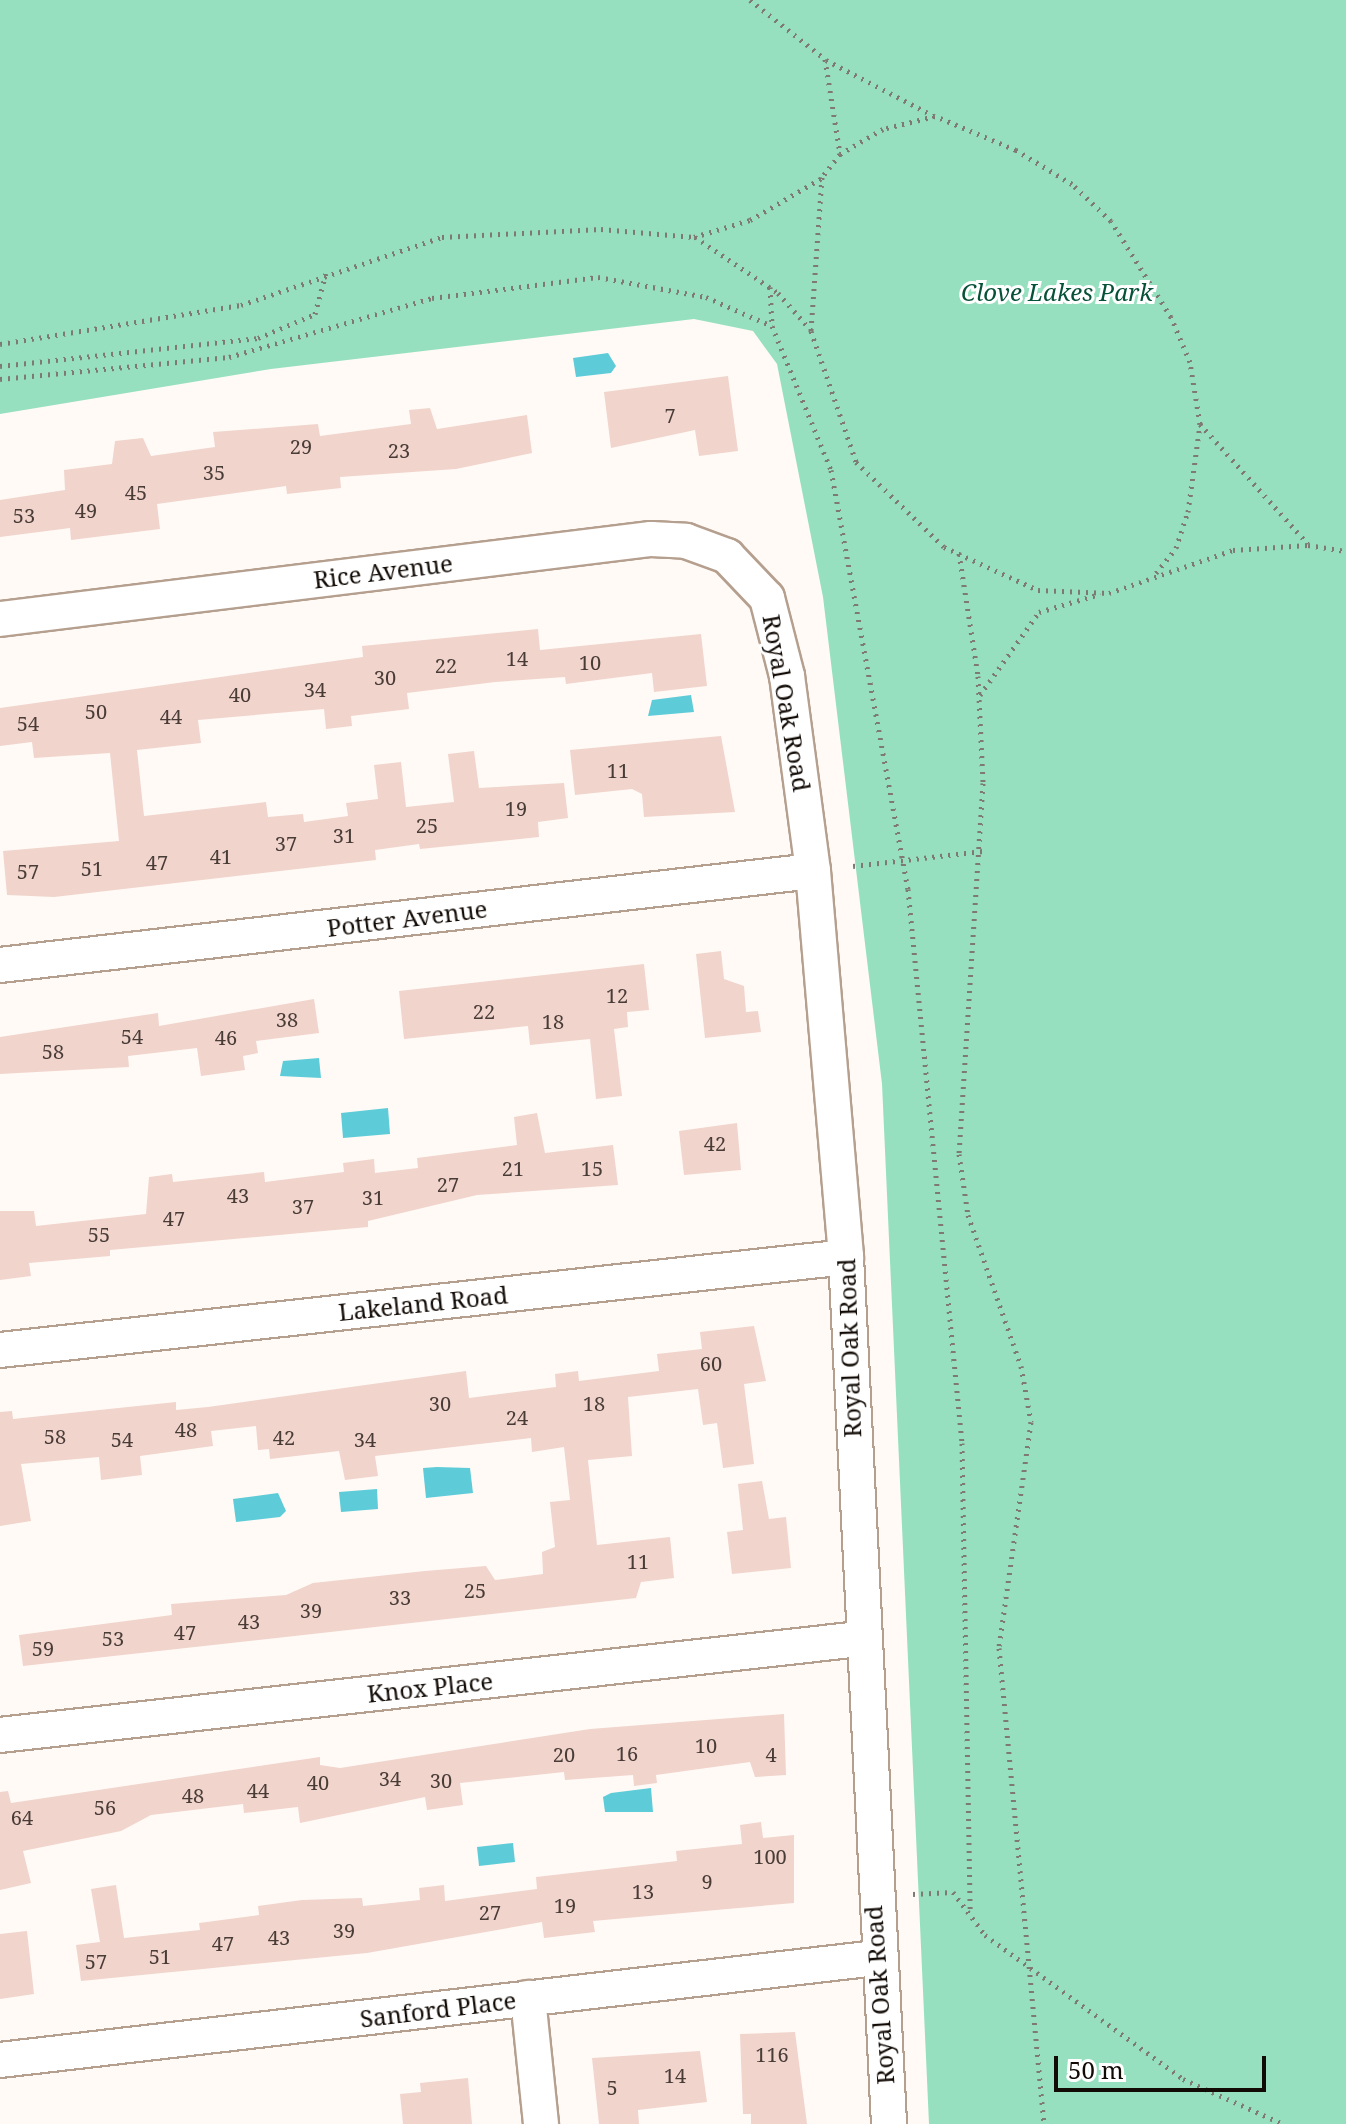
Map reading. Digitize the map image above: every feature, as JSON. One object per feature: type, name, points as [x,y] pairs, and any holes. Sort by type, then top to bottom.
[{"type":"street","name":"Rice Avenue","points":[[0,619],[651,539],[709,548],[755,580]]},
{"type":"street","name":"Royal Oak Road","points":[[755,580],[776,617],[813,871],[846,1257],[860,1639],[876,1958],[889,2124]]},
{"type":"street","name":"Potter Avenue","points":[[0,965],[813,871]]},
{"type":"street","name":"Lakeland Road","points":[[0,1350],[846,1257]]},
{"type":"street","name":"Knox Place","points":[[0,1735],[860,1639]]},
{"type":"street","name":"Sanford Place","points":[[0,2060],[876,1958]]},
{"type":"street","points":[[528,1998],[541,2124]]},
{"type":"path","points":[[750,0],[825,59],[935,116],[1038,164],[1111,221],[1171,317],[1190,362],[1200,424],[1188,512],[1176,548],[1156,573]]},
{"type":"path","points":[[825,59],[840,154]]},
{"type":"path","points":[[0,344],[241,305],[326,273],[442,237],[504,230],[694,237],[750,220],[822,177],[840,154],[883,129],[935,116]]},
{"type":"path","points":[[822,177],[811,331],[856,462],[959,553],[1038,590],[1105,592]]},
{"type":"path","points":[[694,237],[770,286],[811,331]]},
{"type":"path","points":[[0,366],[258,338],[315,314],[326,273]]},
{"type":"path","points":[[770,286],[772,326]]},
{"type":"path","points":[[1200,424],[1308,545]]},
{"type":"path","points":[[979,696],[1039,612],[1233,550],[1308,545],[1346,551]]},
{"type":"path","points":[[959,553],[979,696],[983,851],[959,1154],[968,1215],[1021,1366],[1031,1422],[999,1648],[1044,2124]]},
{"type":"path","points":[[853,866],[983,851]]},
{"type":"path","points":[[913,1894],[953,1892],[985,1935],[1183,2079],[1283,2124]]},
{"type":"green space","name":"Clove Lakes Park","points":[[0,0],[1346,0],[1346,2124],[929,2124],[882,1084],[823,597],[777,364],[753,331],[694,319],[271,369],[0,414]]},
{"type":"water","points":[[608,353],[616,366],[611,373],[576,377],[573,358]]},
{"type":"water","points":[[691,695],[694,712],[648,716],[652,700]]},
{"type":"water","points":[[319,1058],[321,1078],[280,1076],[283,1061]]},
{"type":"water","points":[[388,1108],[390,1134],[343,1138],[341,1113]]},
{"type":"water","points":[[423,1468],[470,1468],[473,1493],[426,1498]]},
{"type":"water","points":[[377,1489],[378,1509],[341,1512],[339,1492]]},
{"type":"water","points":[[278,1493],[286,1511],[280,1517],[236,1522],[233,1499]]},
{"type":"water","points":[[651,1788],[653,1812],[605,1812],[603,1797],[611,1793]]},
{"type":"water","points":[[513,1843],[515,1862],[479,1866],[477,1847]]},
{"type":"building","points":[[728,376],[738,451],[699,456],[695,430],[611,448],[604,392]]},
{"type":"building","points":[[430,408],[437,429],[527,415],[532,453],[456,469],[340,477],[341,488],[287,494],[286,486],[157,504],[160,529],[71,540],[70,528],[0,537],[0,500],[65,490],[64,470],[112,464],[115,441],[143,438],[151,456],[215,447],[213,432],[318,424],[320,436],[411,424],[409,410]]},
{"type":"building","points":[[538,629],[540,650],[701,634],[707,686],[654,692],[652,673],[566,684],[565,677],[495,682],[407,693],[409,709],[351,716],[352,726],[326,729],[324,709],[198,720],[201,743],[137,750],[144,816],[266,802],[268,817],[303,814],[304,822],[348,816],[346,803],[378,799],[374,765],[401,762],[406,807],[454,802],[448,754],[474,751],[479,788],[564,783],[568,818],[538,822],[539,837],[420,849],[419,844],[375,850],[376,860],[54,897],[7,895],[3,851],[119,841],[110,753],[34,758],[32,742],[0,746],[0,708],[363,657],[362,646]]},
{"type":"building","points":[[721,736],[735,812],[644,817],[642,794],[632,789],[575,795],[570,750]]},
{"type":"building","points":[[721,951],[724,979],[744,986],[746,1012],[758,1011],[761,1032],[705,1038],[696,954]]},
{"type":"building","points":[[644,964],[649,1010],[627,1012],[628,1027],[614,1029],[622,1096],[596,1099],[590,1039],[530,1045],[528,1026],[404,1039],[399,991]]},
{"type":"building","points":[[314,999],[319,1033],[256,1041],[258,1053],[243,1056],[245,1070],[201,1076],[197,1048],[128,1056],[129,1067],[0,1074],[0,1037],[158,1013],[159,1026]]},
{"type":"building","points":[[537,1113],[545,1153],[613,1145],[618,1185],[477,1195],[368,1221],[368,1227],[110,1250],[110,1256],[29,1263],[31,1276],[0,1280],[0,1211],[34,1211],[36,1226],[146,1214],[149,1177],[172,1174],[173,1182],[264,1172],[265,1182],[344,1172],[343,1163],[374,1159],[375,1173],[418,1168],[417,1158],[517,1145],[514,1117]]},
{"type":"building","points":[[737,1123],[741,1170],[684,1175],[679,1131]]},
{"type":"building","points":[[754,1326],[766,1381],[744,1384],[754,1464],[723,1468],[717,1423],[703,1425],[698,1389],[628,1397],[632,1456],[588,1460],[597,1545],[670,1537],[674,1578],[641,1582],[636,1598],[23,1666],[19,1635],[172,1615],[171,1604],[286,1595],[313,1583],[486,1566],[495,1580],[543,1574],[542,1552],[555,1547],[550,1502],[570,1500],[564,1447],[532,1452],[531,1438],[375,1456],[378,1476],[345,1480],[339,1451],[270,1459],[269,1449],[258,1450],[256,1426],[211,1431],[213,1446],[140,1456],[142,1475],[101,1480],[99,1457],[21,1464],[31,1521],[0,1526],[0,1412],[12,1411],[13,1419],[176,1402],[176,1410],[466,1371],[469,1398],[556,1387],[555,1374],[578,1371],[579,1381],[659,1371],[657,1354],[702,1349],[700,1332]]},
{"type":"building","points":[[762,1481],[769,1519],[786,1517],[791,1568],[732,1574],[727,1532],[743,1530],[738,1484]]},
{"type":"building","points":[[784,1714],[786,1775],[755,1777],[750,1762],[656,1775],[657,1783],[634,1786],[633,1775],[565,1780],[564,1772],[460,1783],[463,1805],[427,1810],[425,1797],[300,1823],[298,1807],[244,1813],[243,1804],[151,1815],[121,1831],[23,1851],[31,1883],[0,1890],[0,1792],[8,1791],[11,1803],[320,1757],[320,1765],[340,1768],[590,1729]]},
{"type":"building","points":[[761,1822],[763,1838],[794,1835],[794,1903],[593,1921],[595,1932],[544,1938],[542,1922],[367,1953],[81,1981],[76,1945],[100,1942],[91,1889],[116,1885],[124,1938],[200,1930],[199,1923],[259,1915],[258,1906],[302,1900],[362,1898],[363,1906],[420,1900],[419,1888],[444,1885],[445,1901],[537,1889],[536,1877],[677,1861],[676,1851],[742,1844],[740,1825]]},
{"type":"building","points":[[27,1931],[34,1994],[0,1999],[0,1934]]},
{"type":"building","points":[[795,2032],[807,2124],[751,2124],[751,2114],[743,2114],[740,2034]]},
{"type":"building","points":[[700,2051],[707,2102],[638,2110],[639,2124],[599,2124],[592,2058]]},
{"type":"building","points":[[468,2078],[472,2124],[403,2124],[400,2094],[421,2092],[420,2083]]}]
